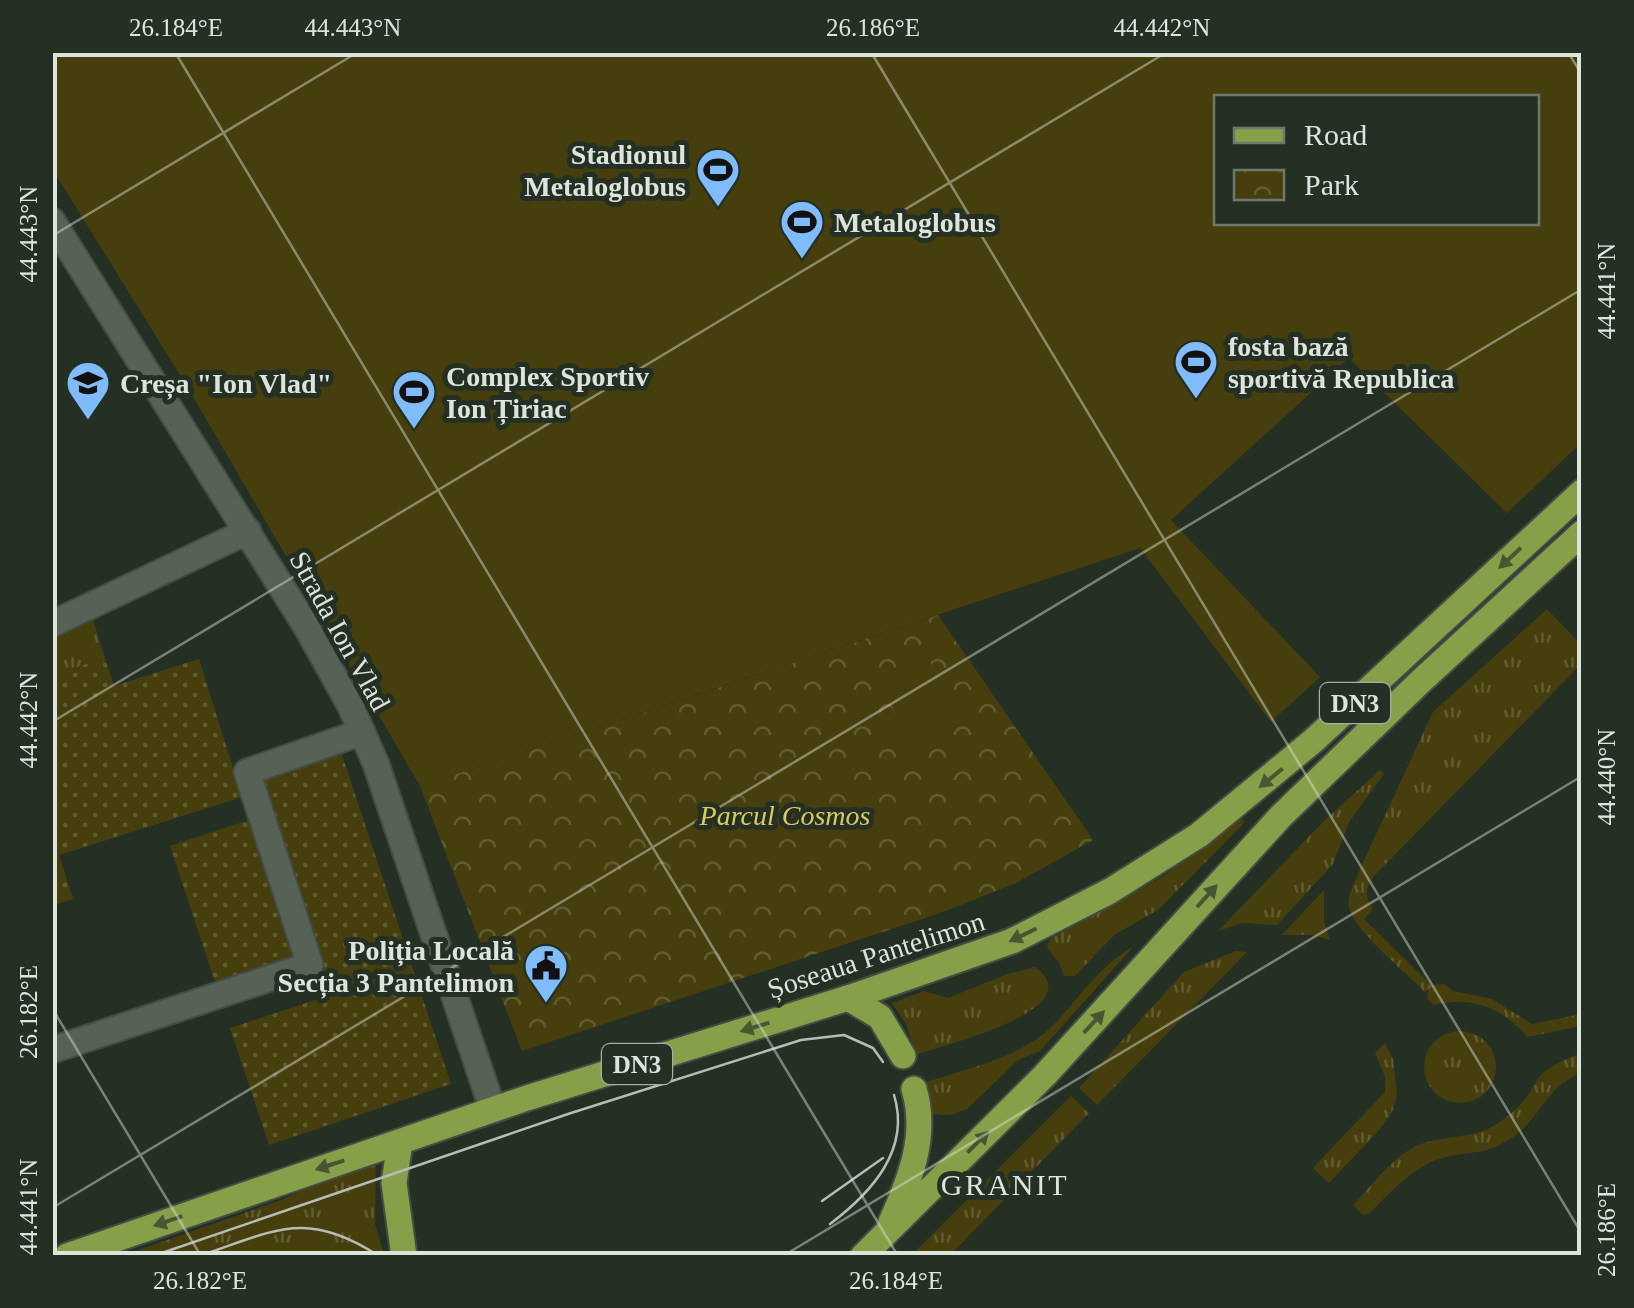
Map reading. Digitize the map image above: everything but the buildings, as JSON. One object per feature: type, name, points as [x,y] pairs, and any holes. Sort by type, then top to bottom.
[{"type":"main road","name":"Șoseaua Pantelimon","points":[[68,1256],[493,1110],[848,998],[1012,941],[1169,856],[1314,741],[1582,492]]},
{"type":"main road","name":"DN3","points":[[864,1256],[1046,1075],[1281,816],[1420,681],[1582,533]]},
{"type":"main road","points":[[848,998],[880,1017],[903,1056]]},
{"type":"main road","points":[[884,1235],[904,1193],[917,1146],[919,1120],[914,1089]]},
{"type":"main road","points":[[400,1142],[394,1184],[404,1256]]},
{"type":"street","name":"Strada Ion Vlad","points":[[52,221],[306,626],[362,732],[493,1110]]},
{"type":"street","points":[[52,624],[248,531]]},
{"type":"street","points":[[52,1050],[310,965],[247,772],[362,732]]},
{"type":"green space","points":[[53,52],[1581,53],[1581,443],[1507,513],[1349,358],[1171,520],[1320,677],[1271,722],[1140,548],[420,786],[188,388],[53,170]]},
{"type":"green space","points":[[1547,609],[1581,645],[1581,664],[1374,876],[1367,892],[1373,909],[1364,919],[1431,985],[1444,984],[1453,991],[1492,999],[1532,1024],[1581,1014],[1581,1026],[1527,1037],[1508,1018],[1485,1006],[1460,1002],[1434,1005],[1427,998],[1430,988],[1425,992],[1370,939],[1353,917],[1349,902],[1360,869],[1433,712]]},
{"type":"green space","points":[[91,614],[105,658],[53,675],[53,628]]},
{"type":"green space","name":"Parcul Cosmos","points":[[938,615],[1093,840],[1016,883],[943,912],[522,1051],[420,786]]},
{"type":"green space","points":[[105,658],[114,686],[199,659],[242,797],[59,855],[73,899],[53,905],[52,675]]},
{"type":"green space","points":[[929,659],[956,724],[907,744],[881,678]]},
{"type":"green space","points":[[341,752],[451,1084],[269,1145],[230,1028],[330,995],[258,780]]},
{"type":"green space","points":[[1380,770],[1384,774],[1349,822],[1333,864],[1277,925],[1242,923],[1218,931],[1325,820]]},
{"type":"green space","points":[[1241,819],[1245,822],[1158,910],[1114,935],[1075,976],[1064,976],[1047,947],[1050,939],[1162,877]]},
{"type":"green space","points":[[249,820],[294,959],[216,985],[170,846]]},
{"type":"green space","points":[[1324,890],[1324,922],[1330,940],[1312,935],[1282,935]]},
{"type":"green space","points":[[1133,947],[1040,1051],[1018,1060],[967,1109],[951,1115],[930,1114],[924,1083],[985,1064],[1029,1044],[1054,1024],[1107,966]]},
{"type":"green space","points":[[1236,951],[1247,952],[1097,1105],[1079,1088],[1184,972]]},
{"type":"green space","points":[[1035,967],[1048,982],[1045,997],[1030,1011],[1008,1023],[921,1053],[916,1054],[906,1024],[892,1003],[924,991],[948,998]]},
{"type":"green space","points":[[1460,1031],[1485,1042],[1496,1067],[1485,1092],[1460,1103],[1435,1092],[1424,1067],[1435,1042]]},
{"type":"green space","points":[[1385,1043],[1393,1059],[1397,1095],[1392,1112],[1329,1183],[1313,1168],[1385,1092],[1385,1077],[1375,1053]]},
{"type":"green space","points":[[1581,1053],[1581,1074],[1560,1085],[1513,1137],[1487,1150],[1425,1165],[1370,1213],[1363,1215],[1353,1205],[1393,1162],[1411,1149],[1495,1125],[1522,1103],[1546,1071]]},
{"type":"green space","points":[[1071,1096],[1089,1113],[950,1255],[912,1255]]},
{"type":"green space","points":[[376,1157],[375,1224],[384,1255],[122,1256],[281,1200]]},
{"type":"tram line","points":[[153,1256],[568,1114],[801,1040],[844,1035],[873,1048],[883,1062]]},
{"type":"tram line","points":[[830,1224],[873,1184],[892,1152],[898,1115],[894,1095]]},
{"type":"tram line","points":[[822,1201],[883,1158]]},
{"type":"tram line","points":[[199,1256],[270,1232],[310,1228],[353,1241],[379,1256]]},
{"type":"place","name":"Stadionul Metaloglobus","points":[[718,208]]},
{"type":"place","name":"Metaloglobus","points":[[802,260]]},
{"type":"place","name":"fosta bază sportivă Republica","points":[[1196,400]]},
{"type":"place","name":"Creșa \"Ion Vlad\"","points":[[88,421]]},
{"type":"place","name":"Complex Sportiv Ion Țiriac","points":[[414,430]]},
{"type":"place","name":"Poliția Locală Secția 3 Pantelimon","points":[[546,1004]]},
{"type":"district","name":"GRANIT","points":[[1005,1184]]}]
